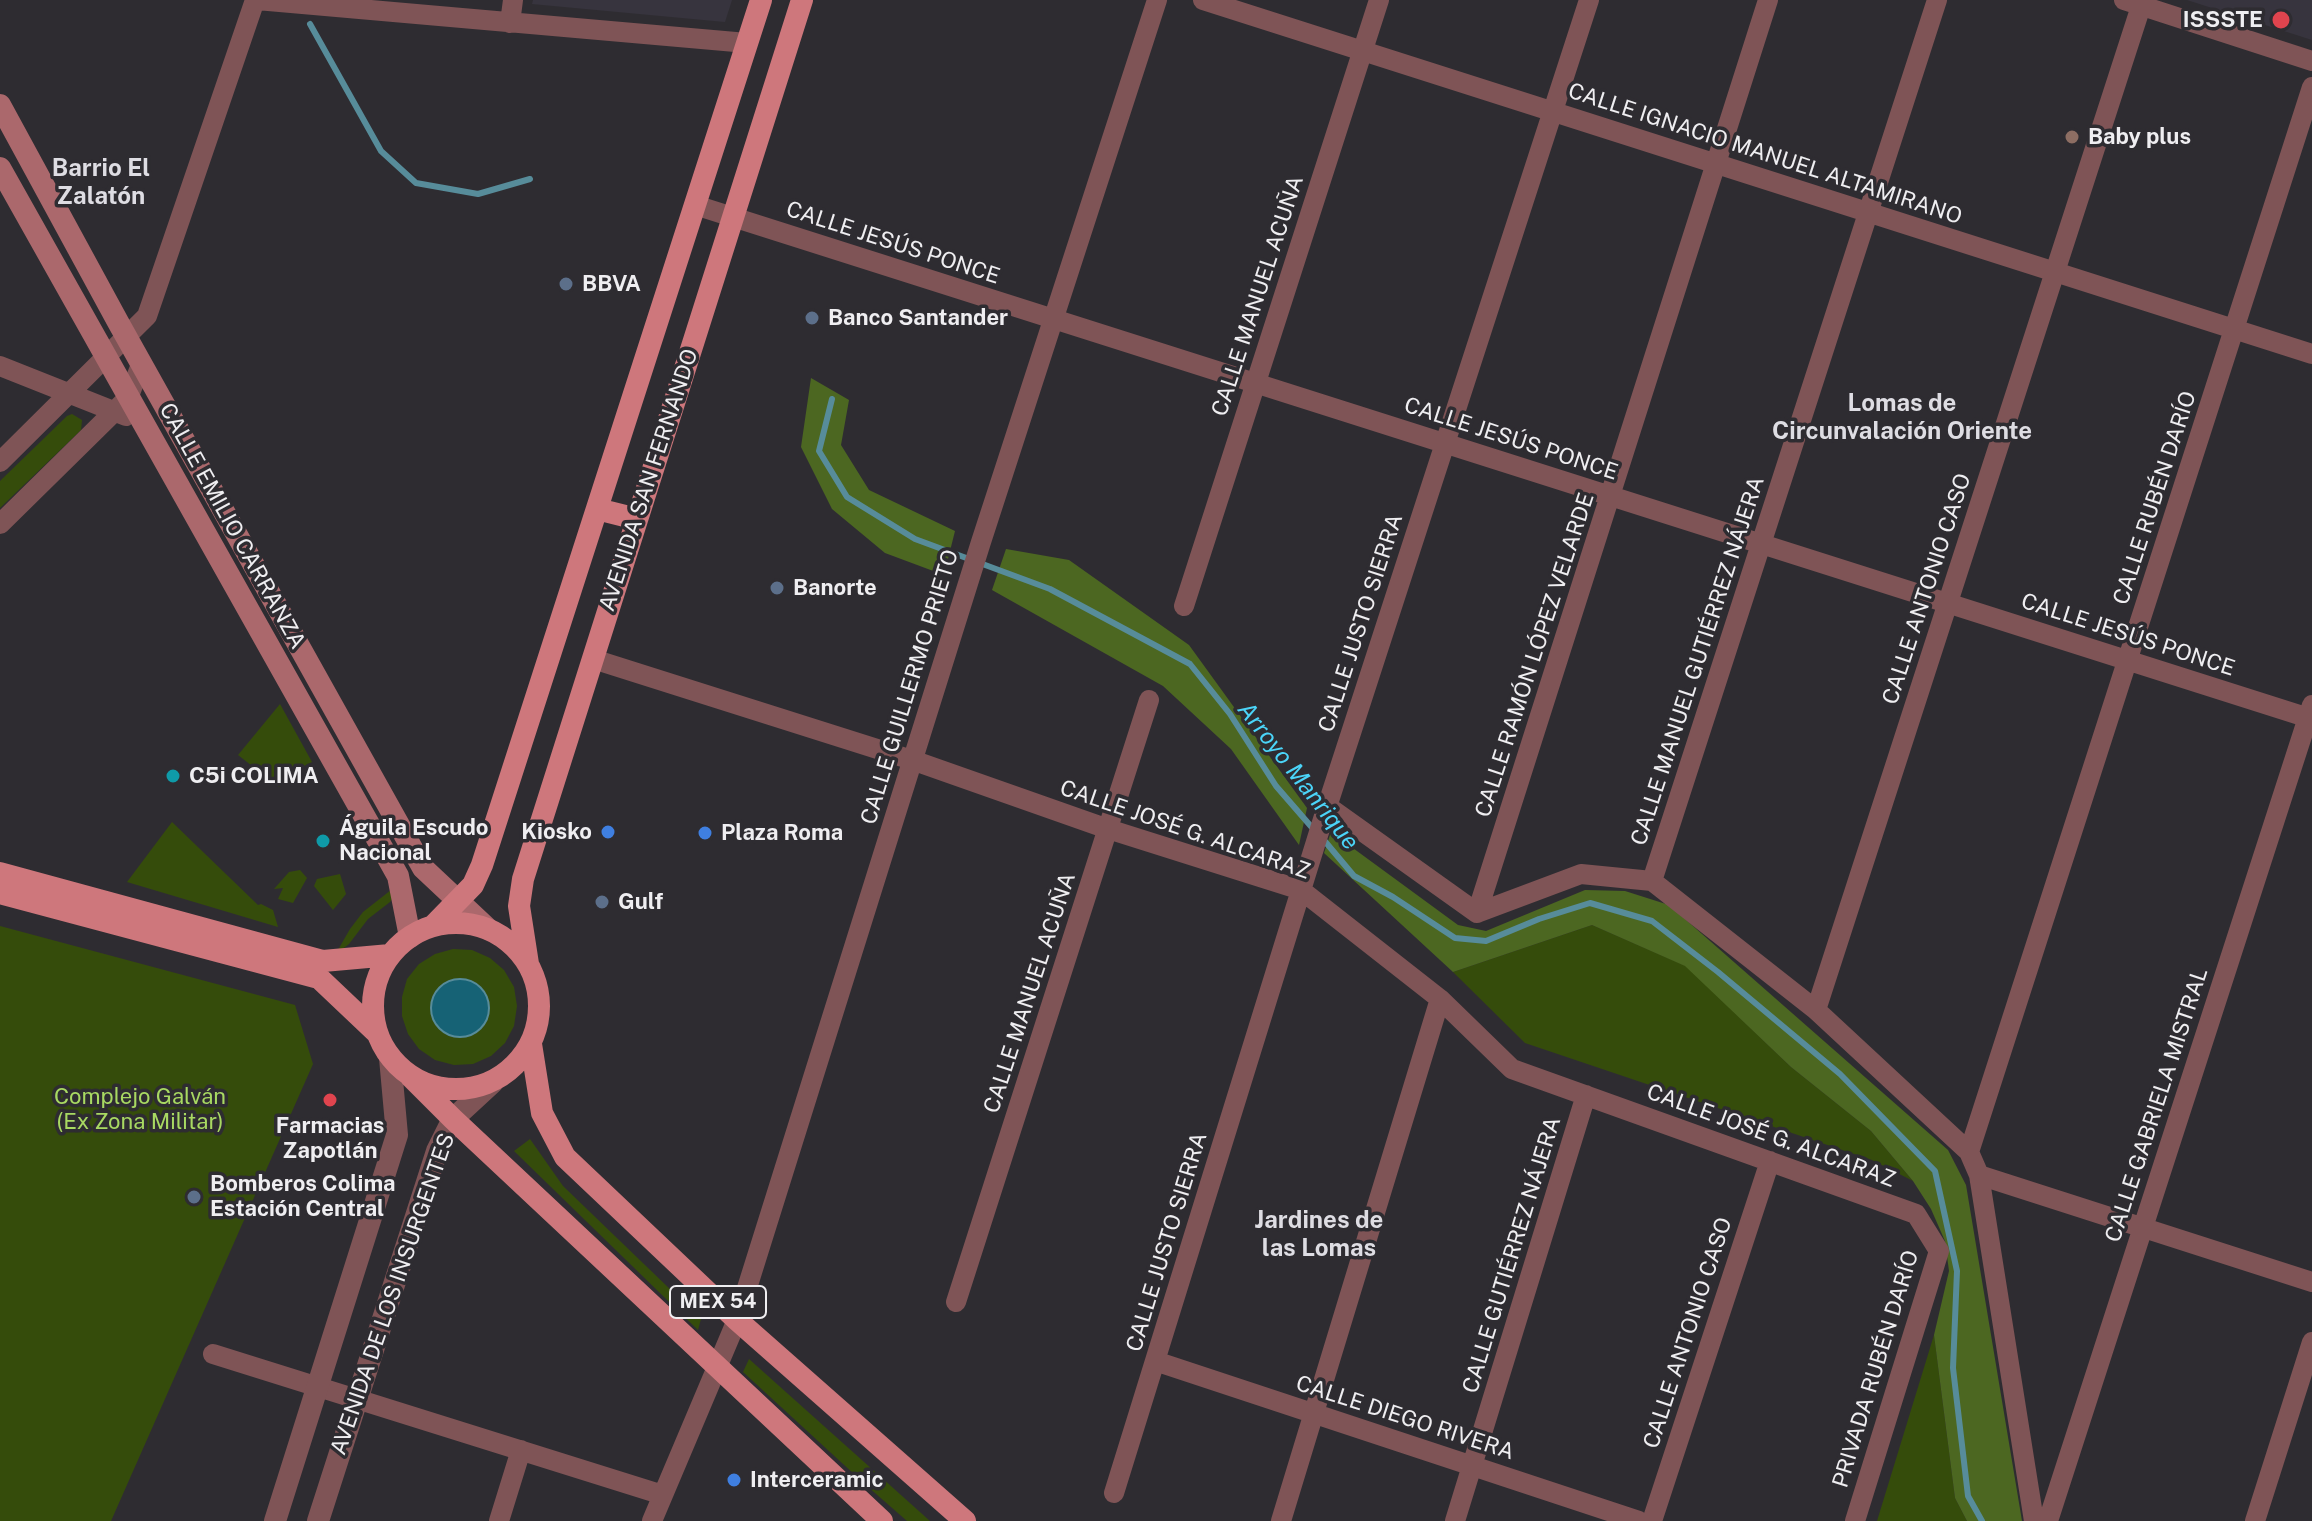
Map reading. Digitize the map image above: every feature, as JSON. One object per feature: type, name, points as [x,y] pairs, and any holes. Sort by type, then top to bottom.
[{"type":"main road","name":"AVENIDA SAN FERNANDO","points":[[434,925],[473,885],[482,865],[761,0]]},
{"type":"main road","name":"AVENIDA SAN FERNANDO","points":[[528,964],[519,906],[523,879],[802,0]]},
{"type":"main road","name":"CALLE EMILIO CARRANZA","points":[[0,105],[141,365],[423,868],[488,929]]},
{"type":"main road","name":"CALLE EMILIO CARRANZA","points":[[0,168],[106,359],[122,405],[140,420],[398,876],[410,937]]},
{"type":"main road","points":[[597,509],[637,519]]},
{"type":"main road","points":[[0,873],[323,961],[390,955]]},
{"type":"main road","points":[[0,893],[319,978],[377,1033],[390,1058],[411,1077],[437,1088],[465,1090],[492,1083],[515,1067],[531,1044],[539,1017],[538,989],[528,964],[511,943],[488,929],[461,922],[434,925],[410,937],[390,955],[376,979],[373,1006],[377,1033]]},
{"type":"main road","name":"MEX 54","points":[[531,1044],[542,1113],[565,1157],[737,1320],[965,1521]]},
{"type":"main road","name":"MEX 54","points":[[411,1077],[882,1521]]},
{"type":"street","points":[[0,462],[72,394],[147,316],[256,0],[747,43]]},
{"type":"street","points":[[510,23],[513,0]]},
{"type":"street","name":"CALLE GUILLERMO PRIETO","points":[[652,1521],[737,1320],[981,542],[1157,0]]},
{"type":"street","name":"CALLE IGNACIO MANUEL ALTAMIRANO","points":[[1203,0],[2312,354]]},
{"type":"street","name":"CALLE MANUEL ACUÑA","points":[[1184,606],[1379,0]]},
{"type":"street","name":"CALLE JUSTO SIERRA","points":[[1114,1493],[1325,811],[1589,0]]},
{"type":"street","name":"CALLE RAMÓN LÓPEZ VELARDE","points":[[1477,913],[1768,0]]},
{"type":"street","name":"CALLE MANUEL GUTIÉRREZ NÁJERA","points":[[1652,881],[1937,0]]},
{"type":"street","points":[[2136,2],[2312,61]]},
{"type":"street","name":"CALLE ANTONIO CASO","points":[[1816,1010],[2055,272],[2136,2]]},
{"type":"street","name":"CALLE RUBÉN DARÍO","points":[[1969,1152],[2312,87]]},
{"type":"street","name":"CALLE JESÚS PONCE","points":[[695,205],[2128,660],[2311,714]]},
{"type":"street","points":[[0,524],[122,405],[141,365]]},
{"type":"street","points":[[0,366],[72,394],[122,405]]},
{"type":"street","name":"CALLE JOSÉ G. ALCARAZ","points":[[593,659],[912,760],[1108,829],[1301,890],[1440,999],[1512,1069],[1916,1214],[1928,1233]]},
{"type":"street","name":"CALLE MANUEL ACUÑA","points":[[956,1302],[1149,700]]},
{"type":"street","name":"CALLE GABRIELA MISTRAL","points":[[2048,1521],[2311,714]]},
{"type":"street","points":[[1325,811],[1477,913],[1581,874],[1652,881],[1816,1010],[1969,1152],[1979,1175],[2034,1521]]},
{"type":"street","points":[[1281,1521],[1440,999]]},
{"type":"street","name":"AVENIDA DE LOS INSURGENTES","points":[[275,1521],[397,1135],[390,1058]]},
{"type":"street","name":"AVENIDA DE LOS INSURGENTES","points":[[318,1521],[437,1151],[453,1119],[492,1083]]},
{"type":"street","name":"CALLE GUTIÉRREZ NÁJERA","points":[[1455,1521],[1586,1095]]},
{"type":"street","name":"CALLE ANTONIO CASO","points":[[1652,1521],[1770,1161]]},
{"type":"street","points":[[1979,1175],[2312,1282]]},
{"type":"street","name":"PRIVADA RUBÉN DARÍO","points":[[1855,1521],[1939,1251],[1928,1233]]},
{"type":"street","points":[[2255,1521],[2312,1342]]},
{"type":"street","points":[[213,1354],[663,1495]]},
{"type":"street","name":"CALLE DIEGO RIVERA","points":[[1155,1361],[1639,1521]]},
{"type":"street","points":[[499,1521],[521,1450]]},
{"type":"shaded area","points":[[533,0],[732,0],[725,22],[532,4]]},
{"type":"shaded area","name":"ISSSTE","points":[[2187,0],[2312,0],[2312,40]]},
{"type":"green space","points":[[811,378],[849,400],[841,445],[869,490],[955,531],[944,575],[885,553],[832,509],[801,447]]},
{"type":"green space","points":[[72,414],[82,420],[81,430],[0,508],[0,481]]},
{"type":"green space","points":[[1006,549],[1069,560],[1189,645],[1307,808],[1299,845],[1231,749],[1163,686],[992,590]]},
{"type":"green space","points":[[280,704],[312,762],[292,772],[279,787],[238,755]]},
{"type":"green space","points":[[172,822],[258,905],[273,910],[278,927],[127,882]]},
{"type":"green space","points":[[1331,832],[1458,925],[1486,931],[1585,890],[1625,891],[1669,905],[1948,1150],[1966,1185],[2022,1521],[1967,1521],[1955,1498],[1934,1335],[1949,1271],[1945,1241],[1931,1209],[1913,1181],[1871,1131],[1791,1067],[1685,966],[1592,925],[1453,972],[1324,853]]},
{"type":"green space","points":[[300,870],[307,878],[293,903],[278,899],[283,888],[274,889],[289,872]]},
{"type":"green space","points":[[340,874],[346,894],[333,910],[314,886],[317,879]]},
{"type":"green space","points":[[391,890],[393,898],[390,902],[368,919],[349,944],[335,955],[363,912]]},
{"type":"green space","points":[[1592,925],[1686,966],[1791,1067],[1871,1131],[1913,1181],[1872,1160],[1525,1043],[1453,972]]},
{"type":"green space","name":"Complejo Galván (Ex Zona Militar)","points":[[0,926],[295,1005],[313,1064],[111,1521],[0,1521]]},
{"type":"green space","points":[[453,949],[472,950],[490,958],[504,970],[514,987],[517,1006],[514,1026],[505,1043],[491,1056],[473,1064],[454,1065],[435,1060],[419,1049],[408,1034],[402,1016],[402,997],[407,979],[419,964],[435,954]],"holes":[[[455,979],[473,982],[441,1030],[435,1023],[431,1004],[433,995]]]},
{"type":"green space","points":[[530,1139],[563,1186],[701,1319],[698,1330],[514,1151]]},
{"type":"green space","points":[[1934,1335],[1955,1498],[1967,1521],[1877,1521]]},
{"type":"green space","points":[[749,1359],[930,1521],[907,1521],[867,1486],[743,1372]]},
{"type":"water","points":[[460,979],[471,981],[480,988],[487,997],[487,1019],[480,1028],[471,1035],[460,1037],[449,1035],[440,1028],[433,1019],[431,1008],[433,997],[440,988],[449,981]]},
{"type":"waterway","name":"Arroyo Manrique","points":[[310,24],[381,151],[416,183],[478,194],[530,179]]},
{"type":"waterway","name":"Arroyo Manrique","points":[[832,399],[819,451],[847,497],[915,539],[1050,589],[1190,664],[1230,714],[1276,786],[1315,831]]},
{"type":"waterway","name":"Arroyo Manrique","points":[[1323,839],[1354,876],[1393,897],[1455,938],[1486,941],[1539,919],[1590,903],[1652,921],[1840,1074],[1935,1171],[1957,1271],[1953,1368],[1968,1496],[1982,1521]]},
{"type":"place","name":"ISSSTE","points":[[2281,20]]},
{"type":"place","name":"Baby plus","points":[[2072,137]]},
{"type":"place","name":"BBVA","points":[[566,284]]},
{"type":"place","name":"Banco Santander","points":[[812,318]]},
{"type":"place","name":"Banorte","points":[[777,588]]},
{"type":"place","name":"C5i COLIMA","points":[[173,776]]},
{"type":"place","name":"Kiosko","points":[[608,832]]},
{"type":"place","name":"Plaza Roma","points":[[705,833]]},
{"type":"place","name":"Águila Escudo Nacional","points":[[323,841]]},
{"type":"place","name":"Gulf","points":[[602,902]]},
{"type":"place","name":"Farmacias Zapotlán","points":[[330,1100]]},
{"type":"place","name":"Bomberos Colima Estación Central","points":[[194,1197]]},
{"type":"place","name":"Interceramic","points":[[734,1480]]},
{"type":"district","name":"Barrio El Zalatón","points":[[101,183]]},
{"type":"district","name":"Lomas de Circunvalación Oriente","points":[[1902,418]]},
{"type":"district","name":"Jardines de las Lomas","points":[[1319,1235]]}]
